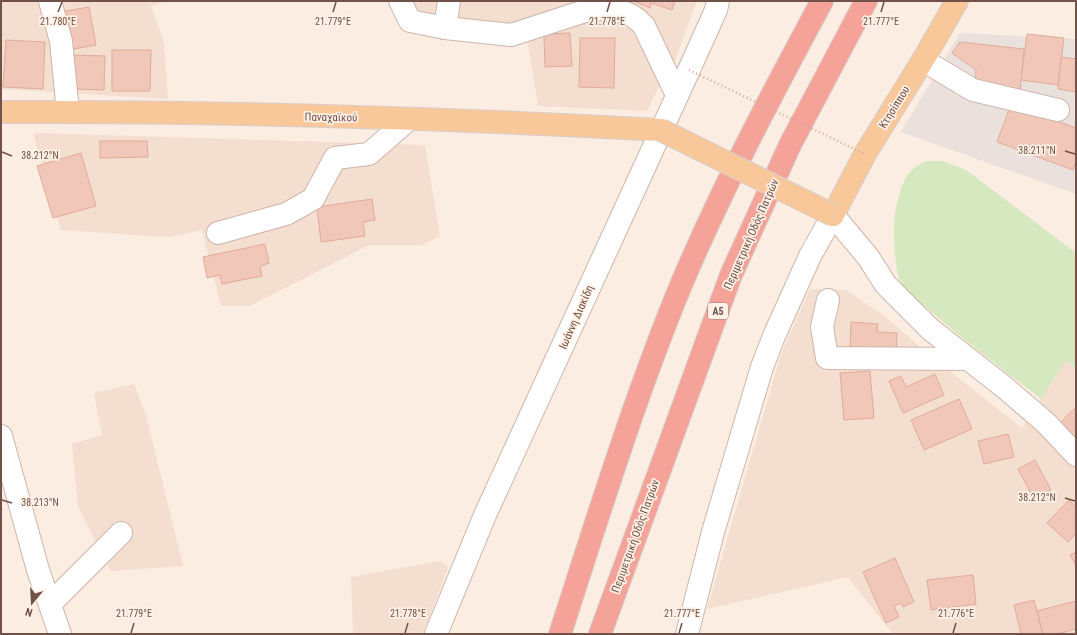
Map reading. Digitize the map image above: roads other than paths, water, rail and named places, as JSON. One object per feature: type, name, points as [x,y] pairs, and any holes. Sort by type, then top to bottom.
[{"type":"highway","points":[[560,634],[615,465],[681,286],[746,147],[822,1]]},
{"type":"highway","name":"Περιμετρική Οδός Πατρών","points":[[600,634],[731,275],[790,145],[866,1]]},
{"type":"main road","name":"Κτησίππου","points":[[833,215],[865,154],[923,60],[957,1]]},
{"type":"main road","name":"Παναχαϊκού","points":[[1,112],[409,119],[530,123],[661,130]]},
{"type":"main road","points":[[661,130],[833,215]]},
{"type":"street","points":[[50,1],[61,41],[68,112]]},
{"type":"street","points":[[400,1],[410,21],[445,28],[511,35],[588,10],[626,6],[644,26],[677,95]]},
{"type":"street","points":[[445,28],[449,1]]},
{"type":"street","name":"Ιωάννη Διακίδη","points":[[436,634],[485,515],[689,70],[716,10],[718,1]]},
{"type":"street","points":[[923,60],[973,90],[1058,110]]},
{"type":"street","points":[[218,233],[286,214],[313,199],[335,158],[369,154],[409,119]]},
{"type":"street","points":[[687,634],[713,532],[762,367],[774,336],[810,256],[833,215],[868,257],[886,285],[930,329],[966,359],[1004,387],[1047,424],[1076,455]]},
{"type":"street","points":[[828,300],[822,327],[827,358],[966,359]]},
{"type":"street","points":[[1,436],[38,570],[60,634]]},
{"type":"street","points":[[50,604],[121,533]]}]
